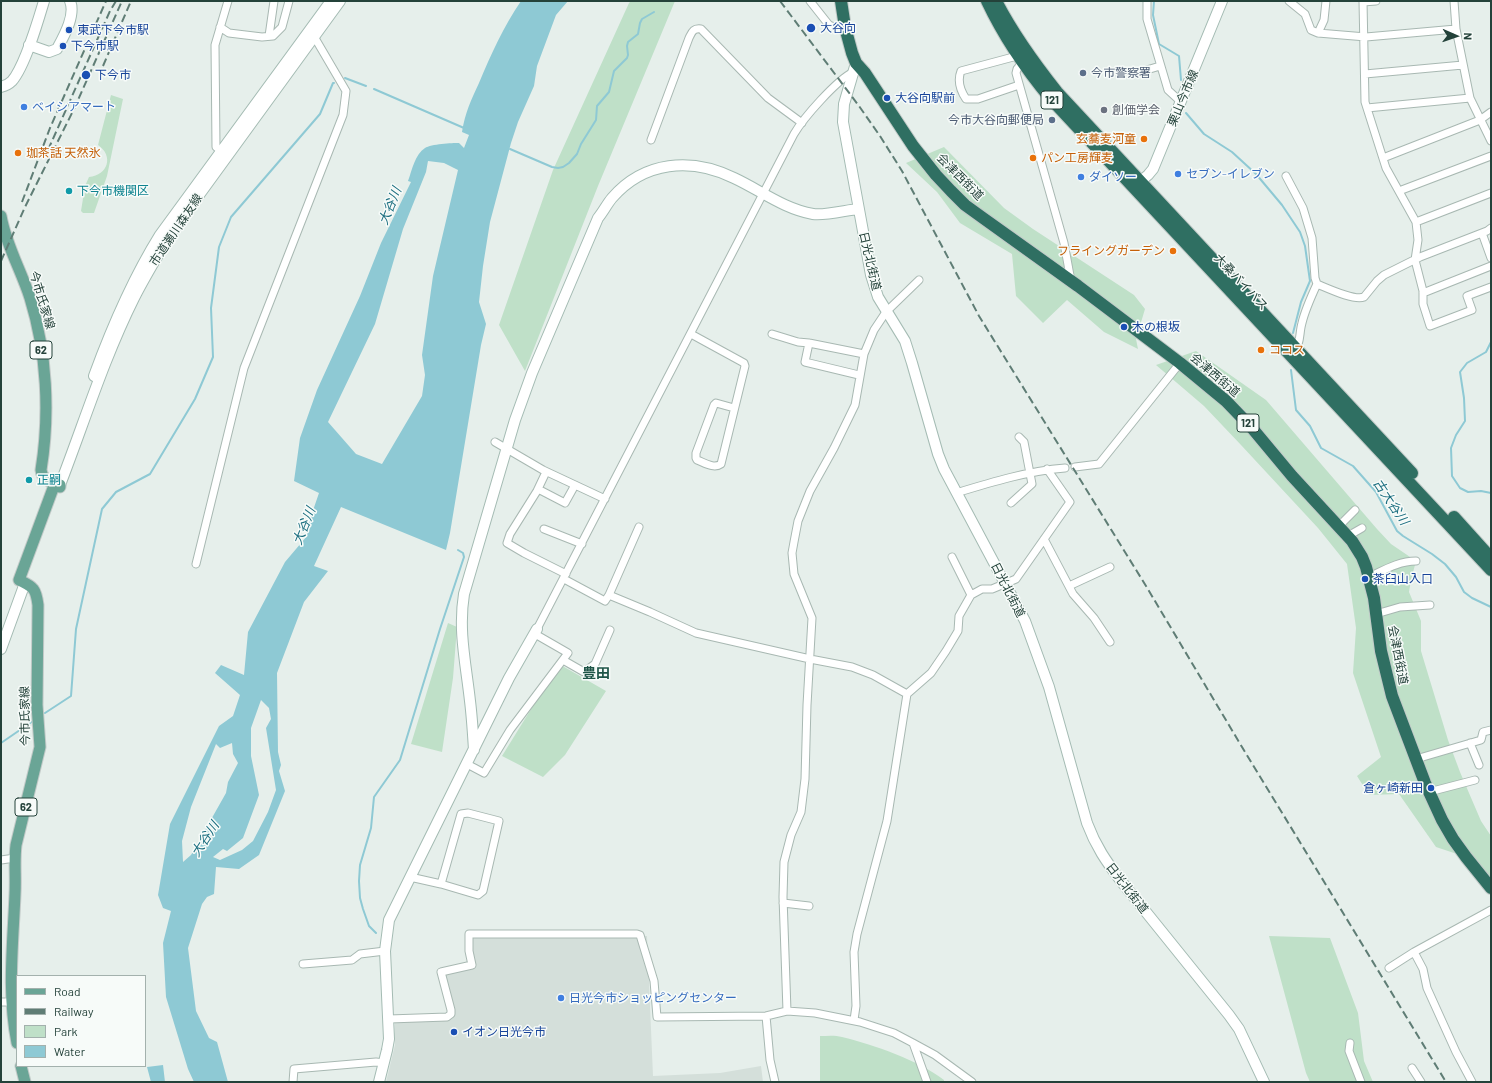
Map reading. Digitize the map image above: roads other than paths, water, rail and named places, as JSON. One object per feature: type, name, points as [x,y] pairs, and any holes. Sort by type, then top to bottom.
[{"type":"highway","name":"会津西街道","points":[[841,1],[845,27],[855,67],[865,73],[913,146],[951,191],[983,218],[1071,281],[1180,363],[1238,413],[1292,476],[1348,536],[1362,557],[1369,577],[1374,598],[1381,650],[1390,690],[1399,717],[1429,792],[1453,839],[1466,858],[1491,888]]},
{"type":"highway","name":"大桑バイパス","points":[[987,1],[1002,30],[1020,59],[1294,352],[1491,558]]},
{"type":"highway","name":"大桑バイパス","points":[[996,1],[1044,83]]},
{"type":"highway","name":"大桑バイパス","points":[[1294,352],[1491,570]]},
{"type":"main road","name":"今市氏家線","points":[[1,216],[6,240],[29,297],[39,334],[46,398],[45,437],[41,470],[44,478],[57,484]]},
{"type":"main road","points":[[22,582],[57,484]]},
{"type":"main road","name":"今市氏家線","points":[[16,1039],[6,1002],[16,894],[16,845],[40,747],[37,705],[37,594],[34,589],[22,582]]},
{"type":"main road","points":[[21,1067],[24,1082]]},
{"type":"street","points":[[1,87],[12,80],[22,63],[44,1]]},
{"type":"street","points":[[29,45],[49,52],[57,49],[71,17],[73,8],[70,1]]},
{"type":"street","points":[[224,153],[216,147],[214,67],[215,44],[228,1]]},
{"type":"street","points":[[269,36],[274,1]]},
{"type":"street","points":[[220,27],[229,33],[273,36],[282,27],[289,1]]},
{"type":"street","name":"市道瀬川森友線","points":[[312,33],[331,1]]},
{"type":"street","name":"市道瀬川森友線","points":[[57,484],[134,298],[167,239],[224,153],[312,33],[340,1]]},
{"type":"street","points":[[810,1],[829,25],[836,28],[845,27]]},
{"type":"street","points":[[1148,1],[1147,19],[1160,66],[1168,90],[1181,102]]},
{"type":"street","name":"栗山今市線","points":[[1137,184],[1153,169],[1222,1]]},
{"type":"street","points":[[1289,1],[1305,14],[1311,30],[1318,33],[1364,37],[1456,29]]},
{"type":"street","points":[[1318,33],[1324,20],[1326,1]]},
{"type":"street","points":[[1376,1],[1363,2],[1365,102],[1386,168],[1416,222],[1418,240],[1415,260],[1430,326],[1472,310],[1467,296],[1491,287]]},
{"type":"street","points":[[1454,1],[1456,29],[1470,98],[1491,141]]},
{"type":"street","points":[[650,140],[692,30],[696,29],[701,29],[768,98],[802,123]]},
{"type":"street","points":[[196,564],[244,368],[343,115],[346,91],[312,33]]},
{"type":"street","points":[[1019,85],[978,99],[966,99],[962,92],[958,78],[961,71],[1020,59]]},
{"type":"street","points":[[1020,59],[1016,73],[1064,243],[1071,281]]},
{"type":"street","points":[[1365,74],[1463,65]]},
{"type":"street","points":[[1140,72],[1160,66]]},
{"type":"street","points":[[379,1082],[389,1039],[385,951],[389,920],[509,678],[536,632],[565,577],[794,134],[840,81],[855,67]]},
{"type":"street","name":"日光北街道","points":[[855,67],[844,104],[843,122],[870,275],[878,297],[905,341],[938,454],[956,493],[1006,583],[1025,621],[1049,687],[1094,843],[1121,881],[1233,1020],[1245,1041],[1264,1082]]},
{"type":"street","points":[[1366,108],[1470,98]]},
{"type":"street","points":[[1383,158],[1480,120],[1491,112]]},
{"type":"street","points":[[1399,191],[1491,156]]},
{"type":"street","points":[[474,750],[461,621],[462,607],[475,552],[515,420],[535,366],[598,218],[612,198],[640,175],[669,166],[697,165],[721,172],[788,207],[815,215],[858,209]]},
{"type":"street","points":[[1286,176],[1302,208],[1312,238],[1315,278],[1317,284],[1301,324],[1300,340],[1294,352]]},
{"type":"street","points":[[1416,222],[1491,193]]},
{"type":"street","points":[[1317,284],[1348,296],[1362,299],[1384,275],[1415,260],[1491,228]]},
{"type":"street","points":[[1482,233],[1491,258]]},
{"type":"street","points":[[1423,293],[1491,266]]},
{"type":"street","points":[[787,1011],[783,903],[784,862],[791,835],[800,812],[805,779],[812,618],[794,574],[792,553],[798,521],[810,491],[834,448],[855,405],[859,375],[864,354],[874,330],[886,312],[919,280]]},
{"type":"street","points":[[691,334],[744,363],[745,366],[721,464],[713,466],[697,460],[696,453],[714,405],[716,403],[734,408]]},
{"type":"street","points":[[772,334],[798,342],[864,354]]},
{"type":"street","points":[[809,343],[805,362],[859,375]]},
{"type":"street","points":[[1075,467],[1099,464],[1180,363]]},
{"type":"street","points":[[1011,503],[1032,484],[1024,442],[1018,437]]},
{"type":"street","points":[[496,442],[546,472],[605,499]]},
{"type":"street","points":[[956,493],[1009,477],[1047,469],[1065,468]]},
{"type":"street","points":[[854,1020],[856,1006],[854,952],[857,934],[887,821],[907,694],[931,673],[946,651],[958,632],[960,616],[970,595],[982,590],[992,589],[1016,579],[1070,502],[1047,469]]},
{"type":"street","points":[[546,472],[538,489],[510,534],[507,543],[605,601],[639,527]]},
{"type":"street","points":[[538,489],[565,503],[575,485]]},
{"type":"street","points":[[1339,526],[1355,510]]},
{"type":"street","points":[[1348,536],[1362,528]]},
{"type":"street","points":[[544,529],[582,544]]},
{"type":"street","points":[[1044,539],[1073,594],[1094,618],[1110,642]]},
{"type":"street","points":[[952,557],[970,595]]},
{"type":"street","points":[[1369,577],[1394,565],[1407,561],[1416,561]]},
{"type":"street","points":[[1069,586],[1110,567]]},
{"type":"street","points":[[1,629],[22,582]]},
{"type":"street","points":[[1,649],[22,582]]},
{"type":"street","points":[[609,595],[696,633],[863,671],[907,694]]},
{"type":"street","points":[[1376,614],[1400,607],[1430,606]]},
{"type":"street","points":[[563,660],[584,672],[595,664],[610,630]]},
{"type":"street","points":[[467,764],[484,773],[510,730],[568,653],[536,632]]},
{"type":"street","points":[[1416,759],[1481,740],[1483,732],[1491,730]]},
{"type":"street","points":[[1470,744],[1479,765]]},
{"type":"street","points":[[1429,792],[1475,780]]},
{"type":"street","points":[[410,877],[441,884],[478,896],[483,891],[500,821],[468,813],[461,814],[441,884]]},
{"type":"street","points":[[1,860],[15,858]]},
{"type":"street","points":[[783,903],[809,906]]},
{"type":"street","points":[[1390,968],[1414,952],[1491,910]]},
{"type":"street","points":[[388,1019],[447,1017],[451,1014],[441,972],[472,965],[469,951],[469,934],[637,934],[640,935],[654,981],[657,1017],[766,1016],[787,1011],[815,1013],[854,1020],[894,1033],[936,1055],[972,1082]]},
{"type":"street","points":[[303,964],[352,960],[360,954],[385,951]]},
{"type":"street","points":[[1414,952],[1423,969],[1427,988],[1456,1052],[1472,1082]]},
{"type":"street","points":[[766,1016],[770,1060],[775,1082]]},
{"type":"street","points":[[913,1043],[927,1082]]},
{"type":"street","points":[[1350,1043],[1349,1051],[1361,1082]]},
{"type":"street","points":[[293,1082],[294,1069],[376,1062],[384,1063]]},
{"type":"street","points":[[1412,1068],[1421,1082]]},
{"type":"water","name":"大谷川","points":[[521,1],[568,1],[556,15],[537,66],[534,86],[518,122],[511,143],[490,222],[479,302],[486,324],[481,345],[446,550],[341,507],[314,566],[328,571],[304,602],[277,673],[278,752],[281,765],[279,771],[285,791],[259,855],[239,869],[216,867],[214,894],[207,897],[202,904],[188,948],[196,1011],[209,1038],[217,1042],[228,1082],[194,1082],[188,1069],[166,997],[163,943],[171,911],[163,908],[158,895],[170,824],[219,726],[233,716],[240,695],[215,673],[221,665],[244,675],[248,632],[285,562],[307,536],[309,522],[319,493],[294,481],[300,438],[317,390],[360,296],[381,243],[411,182],[408,181],[414,163],[419,154],[428,147],[459,143],[464,148],[469,135],[462,132],[469,107],[503,30]],"holes":[[[428,161],[444,163],[458,170],[433,276],[422,355],[425,375],[422,396],[382,464],[356,454],[328,422],[375,324],[403,229],[426,172]],[[261,700],[269,708],[271,719],[266,728],[276,790],[268,812],[253,841],[242,850],[220,860],[213,857],[223,849],[227,851],[243,838],[259,795],[251,756],[251,728]],[[232,743],[233,754],[238,763],[228,782],[226,793],[191,855],[183,862],[182,841],[191,807],[216,744],[220,748]]]},
{"type":"water","points":[[163,1065],[165,1082],[151,1082],[147,1067]]},
{"type":"waterway","name":"古大谷川","points":[[1154,1],[1153,15],[1159,44],[1179,56],[1181,80]]},
{"type":"waterway","points":[[510,149],[552,167],[563,167],[569,163],[577,154],[581,144],[596,120],[597,106],[609,92],[614,71],[627,58],[628,42],[638,34],[642,19],[654,12]]},
{"type":"waterway","points":[[345,78],[366,86]]},
{"type":"waterway","points":[[45,713],[71,696],[76,629],[102,509],[116,492],[150,474],[195,399],[213,357],[211,308],[219,247],[231,217],[320,114],[334,83]]},
{"type":"waterway","points":[[374,89],[464,128]]},
{"type":"waterway","name":"古大谷川","points":[[1186,113],[1204,134],[1232,152],[1256,174],[1282,205],[1300,232],[1305,246],[1310,281],[1301,302],[1293,333]]},
{"type":"waterway","points":[[1491,342],[1486,352],[1467,363],[1460,372],[1464,398],[1465,421],[1456,435],[1451,448],[1452,476],[1460,488],[1468,492],[1481,491],[1491,493]]},
{"type":"waterway","name":"古大谷川","points":[[1291,370],[1296,410],[1310,426],[1321,448],[1353,466],[1376,492],[1397,531],[1445,564],[1456,577],[1464,592],[1472,598],[1491,607]]},
{"type":"waterway","points":[[376,933],[369,926],[363,909],[360,898],[359,881],[360,865],[371,828],[374,797],[400,760],[440,629],[464,557],[463,553],[458,550]]},
{"type":"waterway","points":[[1,743],[33,721]]},
{"type":"railway","points":[[22,202],[50,128],[106,1]]},
{"type":"railway","points":[[48,150],[110,11],[116,1]]},
{"type":"railway","points":[[1,261],[25,207],[74,109],[122,1]]},
{"type":"railway","points":[[103,66],[131,1]]},
{"type":"railway","points":[[780,1],[859,106],[902,171],[979,316],[1146,586],[1446,1082]]},
{"type":"place","name":"大谷向","points":[[811,28]]},
{"type":"place","name":"東武下今市駅","points":[[69,30]]},
{"type":"place","name":"下今市駅","points":[[63,46]]},
{"type":"place","name":"今市警察署","points":[[1083,73]]},
{"type":"place","name":"下今市","points":[[86,75]]},
{"type":"place","name":"大谷向駅前","points":[[887,98]]},
{"type":"place","name":"ベイシアマート","points":[[24,107]]},
{"type":"place","name":"創価学会","points":[[1104,110]]},
{"type":"place","name":"今市大谷向郵便局","points":[[1052,120]]},
{"type":"place","name":"玄蕎麦河童","points":[[1144,139]]},
{"type":"place","name":"珈茶話 天然氷","points":[[18,153]]},
{"type":"place","name":"パン工房輝麦","points":[[1033,158]]},
{"type":"place","name":"セブン-イレブン","points":[[1178,174]]},
{"type":"place","name":"ダイソー","points":[[1081,177]]},
{"type":"place","name":"下今市機関区","points":[[69,191]]},
{"type":"place","name":"フライングガーデン","points":[[1173,251]]},
{"type":"place","name":"木の根坂","points":[[1124,327]]},
{"type":"place","name":"ココス","points":[[1261,350]]},
{"type":"place","name":"正嗣","points":[[29,480]]},
{"type":"place","name":"茶臼山入口","points":[[1365,579]]},
{"type":"place","name":"倉ヶ崎新田","points":[[1431,788]]},
{"type":"place","name":"日光今市ショッピングセンター","points":[[561,998]]},
{"type":"place","name":"イオン日光今市","points":[[454,1032]]},
{"type":"district","name":"豊田","points":[[596,673]]}]
